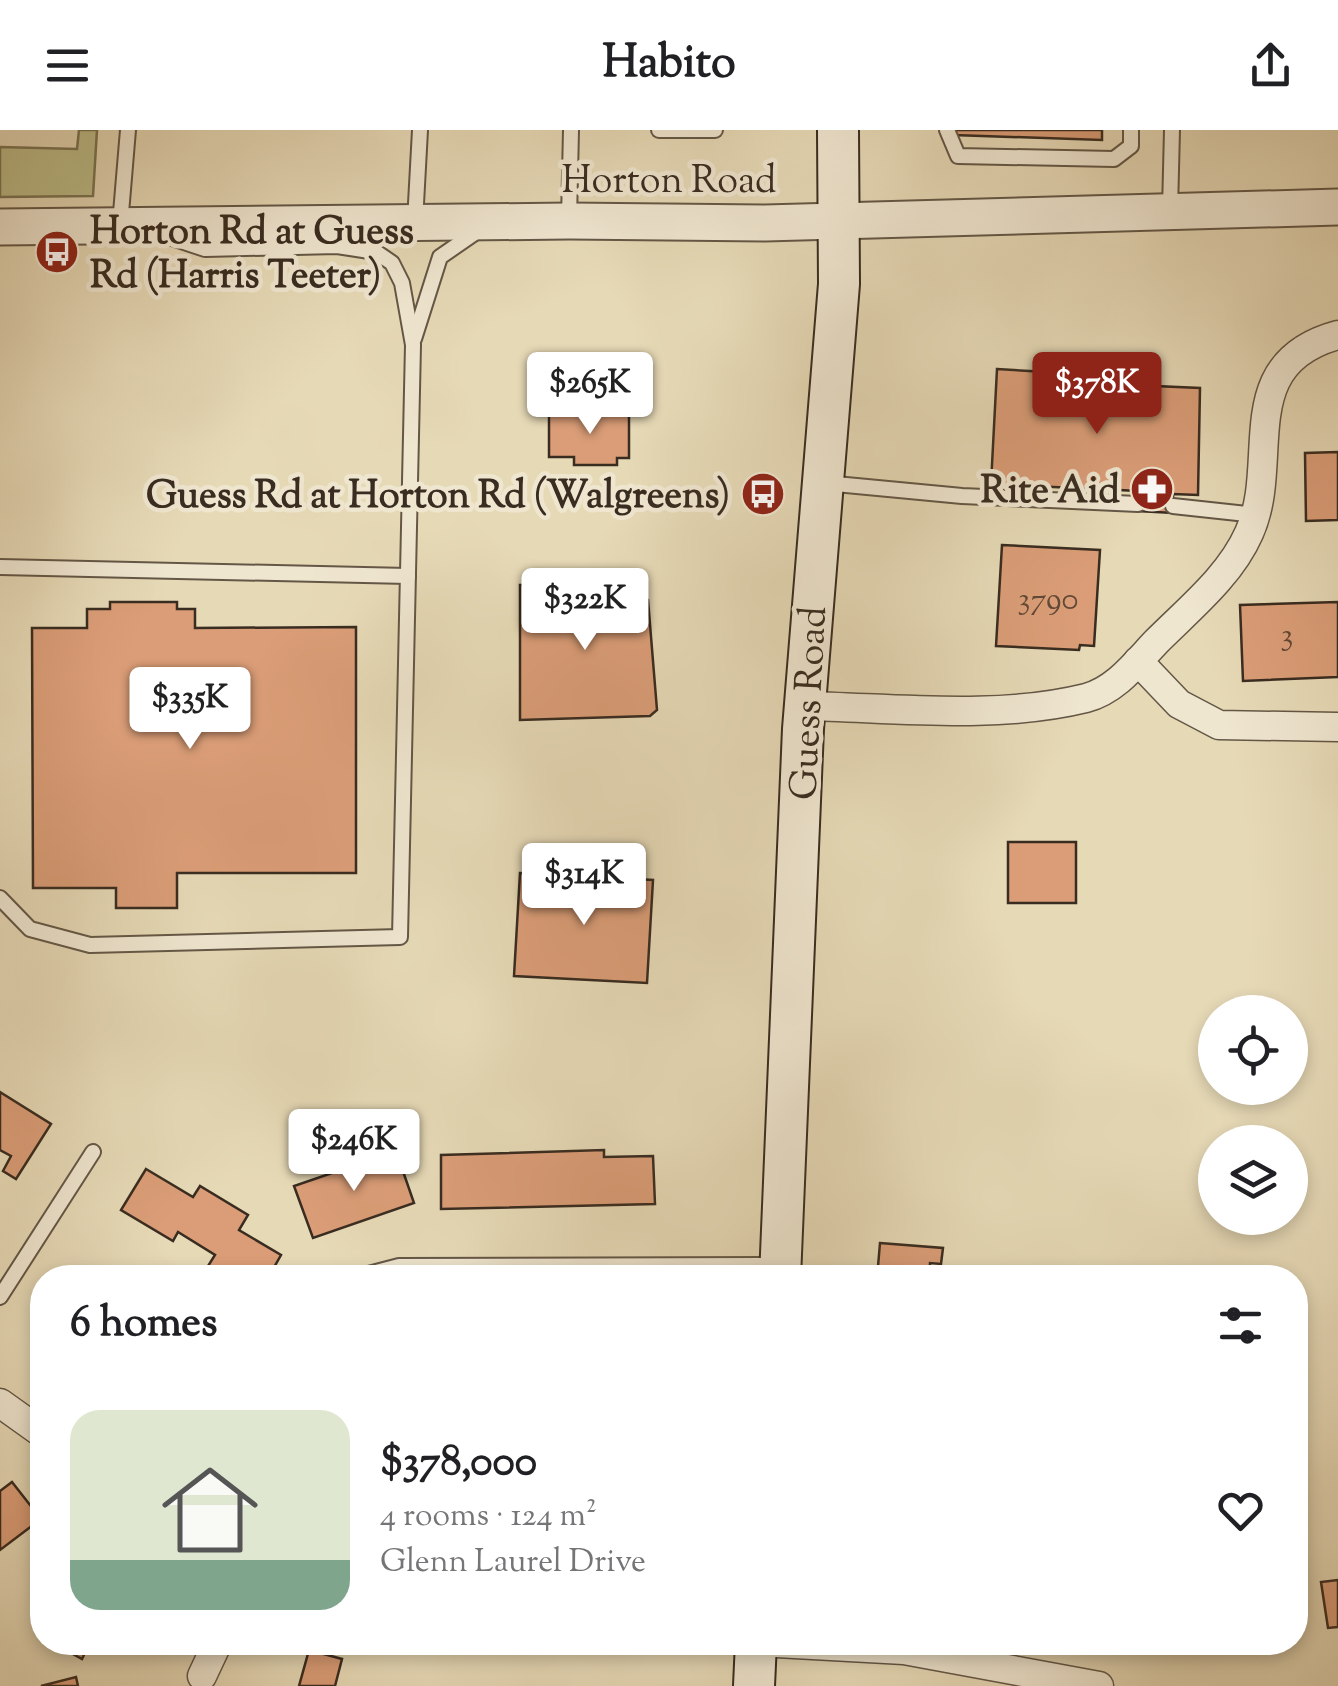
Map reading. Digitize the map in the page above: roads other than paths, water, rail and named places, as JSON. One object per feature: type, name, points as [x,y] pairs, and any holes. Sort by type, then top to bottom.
[{"type":"main road","name":"Guess Road","points":[[780,1265],[805,706],[838,284],[838,130]]},
{"type":"main road","points":[[754,1686],[756,1655]]},
{"type":"street","name":"Horton Road","points":[[0,227],[838,221],[1338,207]]},
{"type":"street","points":[[805,706],[986,708],[1072,700],[1102,692],[1235,562],[1256,515],[1261,432],[1271,390],[1300,350],[1338,335]]},
{"type":"street","points":[[1138,661],[1179,704],[1202,720],[1232,728],[1338,726]]},
{"type":"street","points":[[0,1403],[30,1424]]},
{"type":"street","points":[[202,1676],[212,1655]]},
{"type":"street","points":[[931,1655],[1100,1686]]},
{"type":"lane","points":[[0,898],[30,930],[90,945],[400,937],[413,345],[402,284],[392,264],[376,252],[337,246],[205,249],[128,226],[128,130]]},
{"type":"lane","points":[[415,223],[420,130]]},
{"type":"lane","points":[[569,220],[571,130]]},
{"type":"lane","points":[[659,130],[715,130]]},
{"type":"lane","points":[[947,130],[958,156],[1114,158],[1132,146],[1131,130]]},
{"type":"lane","points":[[1170,211],[1172,130]]},
{"type":"lane","points":[[413,345],[440,257],[493,222]]},
{"type":"lane","points":[[820,482],[962,496],[1138,504]]},
{"type":"lane","points":[[1173,506],[1256,515]]},
{"type":"lane","points":[[0,567],[408,576]]},
{"type":"lane","points":[[0,1297],[94,1152]]},
{"type":"place","name":"Horton Rd at Guess Rd (Harris Teeter)","points":[[57,252]]},
{"type":"place","name":"Rite Aid","points":[[1152,489]]},
{"type":"place","name":"Guess Rd at Horton Rd (Walgreens)","points":[[763,494]]}]
